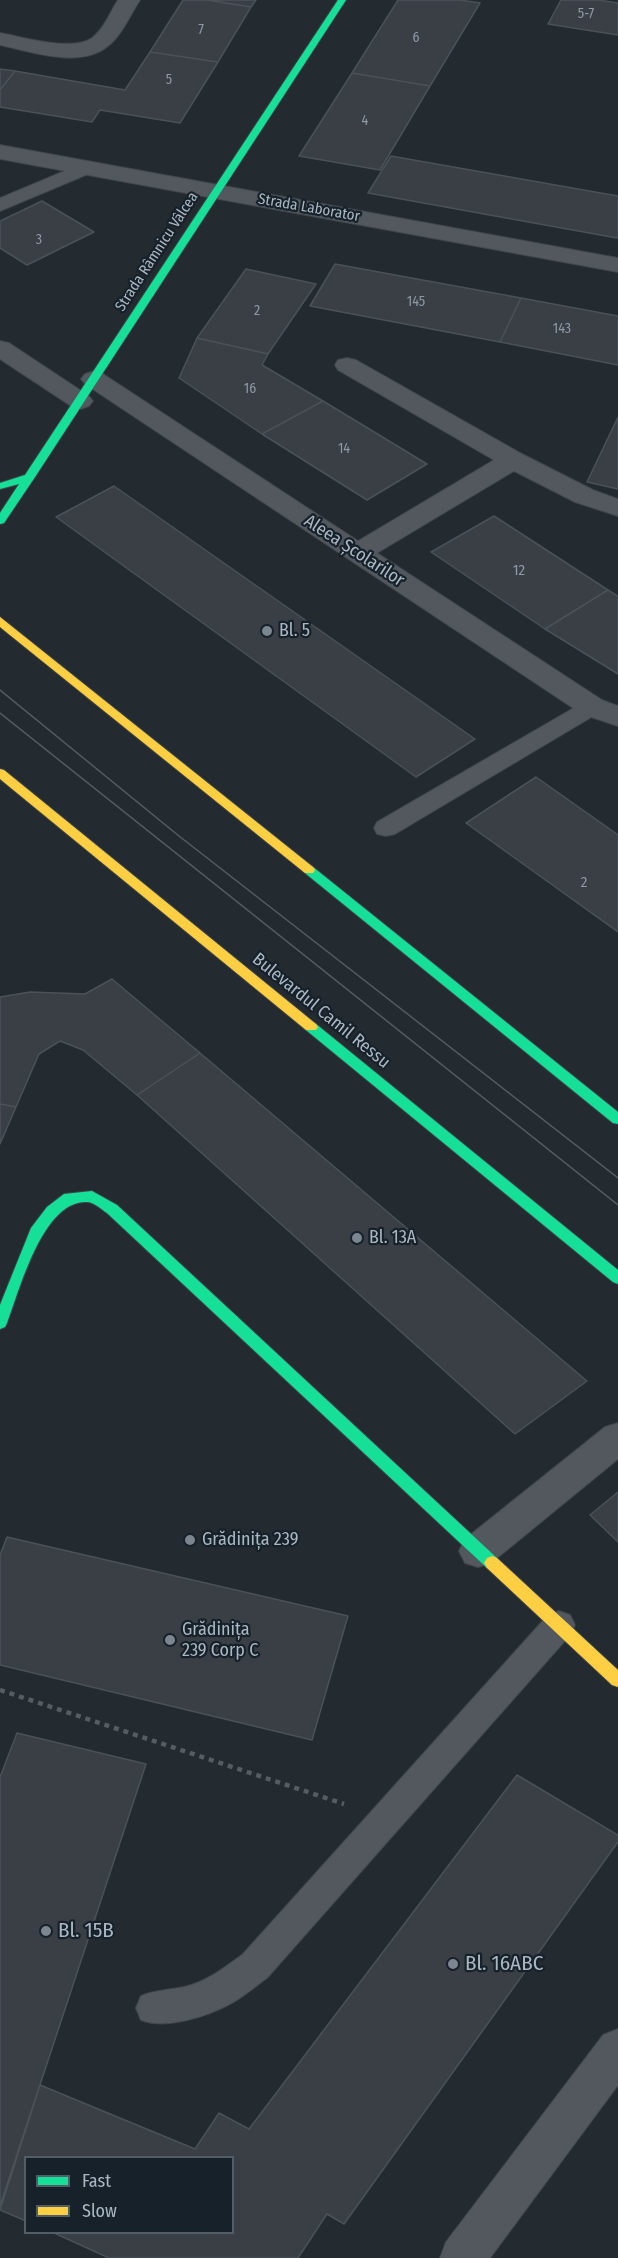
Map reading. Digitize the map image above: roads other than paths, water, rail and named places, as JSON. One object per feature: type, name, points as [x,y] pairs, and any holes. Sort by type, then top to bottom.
[{"type":"street","points":[[0,39],[72,51],[88,48],[100,42],[129,0]]},
{"type":"street","name":"Strada Râmnicu Vâlcea","points":[[0,521],[342,0]]},
{"type":"street","name":"Strada Laborator","points":[[0,152],[618,265]]},
{"type":"street","points":[[0,348],[80,401]]},
{"type":"street","points":[[347,365],[513,460],[584,496],[618,508]]},
{"type":"street","name":"Aleea Școlarilor","points":[[94,379],[592,707],[618,716]]},
{"type":"street","points":[[357,553],[513,460]]},
{"type":"street","points":[[0,486],[30,477]]},
{"type":"street","points":[[0,621],[618,1119]]},
{"type":"street","name":"Bulevardul Camil Ressu","points":[[0,773],[618,1278]]},
{"type":"street","points":[[0,1323],[36,1232],[52,1211],[69,1198],[92,1196],[112,1209],[618,1680]]},
{"type":"street","points":[[478,1551],[618,1438]]},
{"type":"street","points":[[462,2258],[618,2050]]},
{"type":"lane","points":[[0,205],[86,168]]},
{"type":"lane","points":[[386,828],[592,707]]},
{"type":"lane","points":[[153,2008],[184,2004],[220,1991],[255,1966],[559,1625]]},
{"type":"tram line","points":[[0,690],[179,836],[618,1178]]},
{"type":"tram line","points":[[0,713],[618,1205]]},
{"type":"place","name":"Bl. 5","points":[[267,631]]},
{"type":"place","name":"Bl. 13A","points":[[357,1238]]},
{"type":"place","name":"Grădinița 239","points":[[190,1540]]},
{"type":"place","name":"Grădinița 239 Corp C","points":[[170,1640]]},
{"type":"place","name":"Bl. 15B","points":[[46,1931]]},
{"type":"place","name":"Bl. 16ABC","points":[[453,1964]]}]
